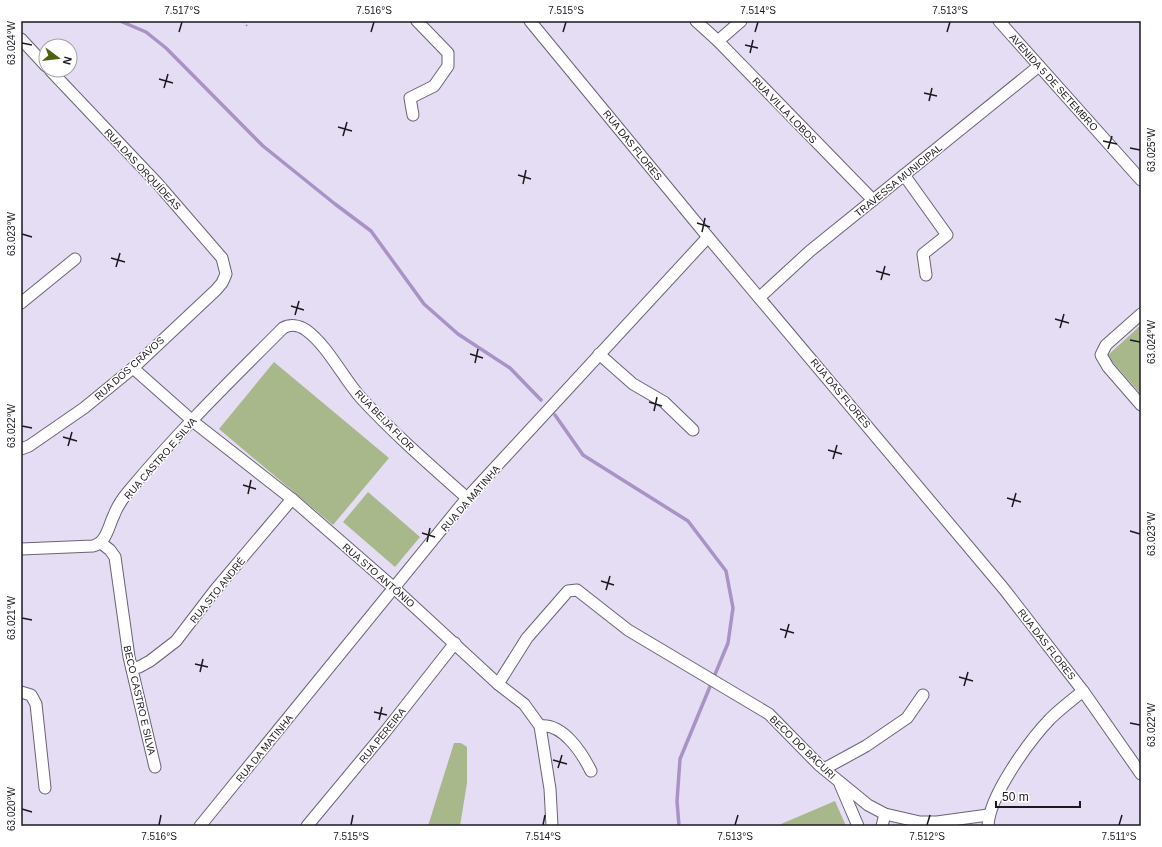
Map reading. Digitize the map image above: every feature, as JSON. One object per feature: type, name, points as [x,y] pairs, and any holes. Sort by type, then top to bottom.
[{"type":"street","points":[[413,115],[410,98],[434,86],[448,66],[448,54],[417,21]]},
{"type":"street","name":"RUA DAS FLORES","points":[[530,21],[708,237],[967,544],[1048,644],[1141,774]]},
{"type":"street","name":"RUA VILLA LOBOS","points":[[696,21],[718,41],[873,200]]},
{"type":"street","points":[[718,41],[741,21]]},
{"type":"street","name":"AVENIDA 5 DE SETEMBRO","points":[[999,21],[1141,180]]},
{"type":"street","points":[[21,39],[38,57]]},
{"type":"street","name":"TRAVESSA MUNICIPAL","points":[[760,297],[810,251],[1039,66]]},
{"type":"street","name":"RUA DAS ORQUÍDEAS","points":[[58,78],[158,184],[222,258],[226,274]]},
{"type":"street","points":[[904,175],[947,235],[923,254],[926,275]]},
{"type":"street","name":"RUA DA MATINHA","points":[[200,826],[467,498],[708,237]]},
{"type":"street","points":[[21,303],[75,259]]},
{"type":"street","name":"RUA DOS CRAVOS","points":[[21,449],[29,446],[84,408],[132,368],[216,290],[222,283],[226,274]]},
{"type":"street","points":[[1141,314],[1106,344],[1101,355],[1108,367],[1141,405]]},
{"type":"street","name":"RUA CASTRO E SILVA","points":[[101,542],[105,538],[114,513],[127,493],[191,420],[283,328],[288,326]]},
{"type":"street","name":"RUA BEIJA FLOR","points":[[288,326],[303,328],[316,339],[361,398],[418,454],[467,498]]},
{"type":"street","points":[[599,354],[633,384],[664,402],[693,430]]},
{"type":"street","name":"RUA STO ANTÔNIO","points":[[132,368],[191,420],[292,499],[394,588],[498,684],[524,704],[540,726],[550,789],[552,826]]},
{"type":"street","name":"RUA STO ANDRÉ","points":[[132,668],[139,667],[150,661],[176,641],[215,590],[292,499]]},
{"type":"street","points":[[21,549],[93,546],[101,542]]},
{"type":"street","name":"BECO CASTRO E SILVA","points":[[101,542],[115,557],[129,657],[155,767]]},
{"type":"street","name":"BECO DO BACURI","points":[[498,684],[527,638],[568,591],[573,589],[581,592],[628,630],[769,714],[824,768],[868,805],[885,814],[904,820],[926,822],[988,820],[1008,776],[1032,742],[1051,718],[1083,691]]},
{"type":"street","name":"RUA PEREIRA","points":[[307,826],[385,732],[455,643]]},
{"type":"street","points":[[21,692],[31,695],[36,704],[46,788]]},
{"type":"street","points":[[824,768],[866,746],[907,718],[923,695]]},
{"type":"street","points":[[540,726],[547,725],[570,739],[583,756],[591,771]]},
{"type":"street","points":[[839,781],[858,826]]},
{"type":"street","points":[[882,826],[885,814]]},
{"type":"path","points":[[244,21],[247,26]]},
{"type":"green space","points":[[1141,325],[1141,394],[1107,356]]},
{"type":"green space","points":[[274,362],[389,458],[333,525],[219,429]]},
{"type":"green space","points":[[368,492],[420,537],[395,567],[343,522]]},
{"type":"green space","points":[[454,743],[461,743],[467,747],[467,783],[460,826],[428,826]]},
{"type":"green space","points":[[835,801],[846,826],[782,826],[781,824]]},
{"type":"waterway","points":[[120,21],[146,32],[166,48],[263,146],[371,231],[424,304],[458,334],[510,368],[541,400]]},
{"type":"waterway","points":[[555,415],[583,455],[688,521],[726,571],[733,608],[728,643],[680,759],[677,801],[679,826]]}]
